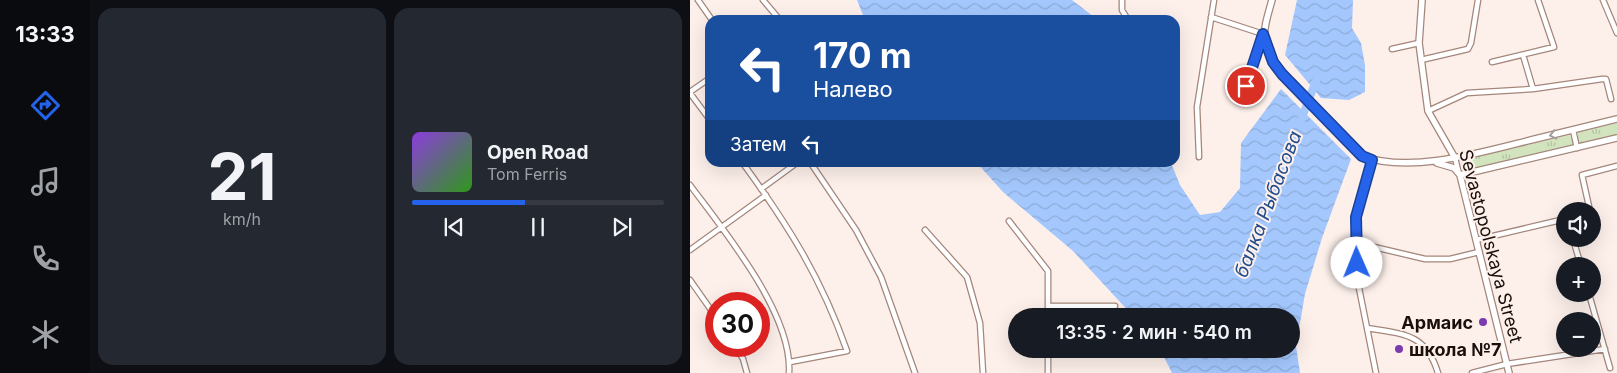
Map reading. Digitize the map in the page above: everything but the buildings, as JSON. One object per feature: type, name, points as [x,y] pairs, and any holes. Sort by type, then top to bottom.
[{"type":"main road","points":[[1272,0],[1263,34],[1273,62],[1282,74],[1362,156],[1372,160],[1428,161],[1455,158],[1617,120]]},
{"type":"main road","name":"Sevastopolskaya Street","points":[[1422,0],[1419,43],[1428,111],[1455,158]]},
{"type":"main road","points":[[1428,161],[1445,164],[1454,168],[1460,175],[1617,138]]},
{"type":"main road","name":"Sevastopolskaya Street","points":[[1460,175],[1509,373]]},
{"type":"street","points":[[698,0],[708,15]]},
{"type":"street","points":[[763,0],[776,15]]},
{"type":"street","points":[[1122,0],[1122,10],[1125,15]]},
{"type":"street","points":[[1199,156],[1197,107],[1214,0]]},
{"type":"street","points":[[1421,60],[1468,48],[1471,43],[1478,0]]},
{"type":"street","points":[[1492,62],[1554,47],[1538,0]]},
{"type":"street","points":[[1603,0],[1617,33]]},
{"type":"street","points":[[1211,17],[1263,34],[1246,86]]},
{"type":"street","points":[[1392,48],[1419,43]]},
{"type":"street","points":[[1523,55],[1533,89]]},
{"type":"street","points":[[1428,111],[1467,93],[1533,89],[1606,79],[1611,99]]},
{"type":"street","points":[[705,82],[690,92],[705,113]]},
{"type":"street","points":[[1573,130],[1577,148]]},
{"type":"street","name":"Sevastopolskaya Street","points":[[1455,158],[1460,175]]},
{"type":"street","points":[[1372,160],[1356,217],[1358,283],[1376,373]]},
{"type":"street","points":[[1588,202],[1582,174],[1617,166]]},
{"type":"street","points":[[746,167],[808,260],[831,307],[847,351],[790,362]]},
{"type":"street","points":[[761,189],[791,167]]},
{"type":"street","points":[[813,167],[856,230],[881,276],[915,373]]},
{"type":"street","points":[[690,185],[721,227],[762,289],[785,341],[790,362],[789,373]]},
{"type":"street","points":[[690,250],[766,195]]},
{"type":"street","points":[[1009,221],[1048,271],[1048,306],[1115,306]]},
{"type":"street","points":[[1476,240],[1556,221]]},
{"type":"street","points":[[925,230],[967,277],[980,323],[983,373]]},
{"type":"street","points":[[1357,243],[1425,259],[1450,260],[1479,252]]},
{"type":"street","points":[[690,280],[705,301]]},
{"type":"street","points":[[1591,302],[1610,368]]},
{"type":"street","points":[[1367,328],[1412,338],[1426,347],[1433,355],[1438,373]]},
{"type":"street","points":[[1472,373],[1507,364],[1605,349]]},
{"type":"street","points":[[742,357],[746,373]]},
{"type":"street","points":[[1048,358],[1048,373]]},
{"type":"green space","points":[[1617,123],[1617,136],[1581,144],[1578,142],[1578,132]]},
{"type":"green space","points":[[1570,135],[1574,145],[1572,146],[1465,171],[1461,164],[1463,160]]},
{"type":"water","points":[[857,0],[1072,0],[1092,15],[863,15]]},
{"type":"water","points":[[1297,0],[1353,0],[1352,28],[1361,43],[1365,65],[1365,92],[1349,100],[1321,98],[1285,55]]},
{"type":"water","points":[[1281,89],[1351,159],[1322,238],[1305,294],[1300,323],[1300,308],[1126,308],[1073,251],[1003,192],[981,167],[1173,167],[1180,185],[1200,215],[1220,212],[1240,188],[1241,143]]},
{"type":"water","points":[[1164,358],[1298,358],[1300,373],[1172,373]]},
{"type":"waterway","name":"балка Рыбасова","points":[[1301,120],[1316,81]]},
{"type":"place","name":"Армаис","points":[[1483,322]]},
{"type":"place","name":"школа №7","points":[[1399,349]]},
{"type":"route","points":[[1246,86],[1263,34],[1273,62],[1282,74],[1362,156],[1372,160],[1356,217],[1357,263]]}]
